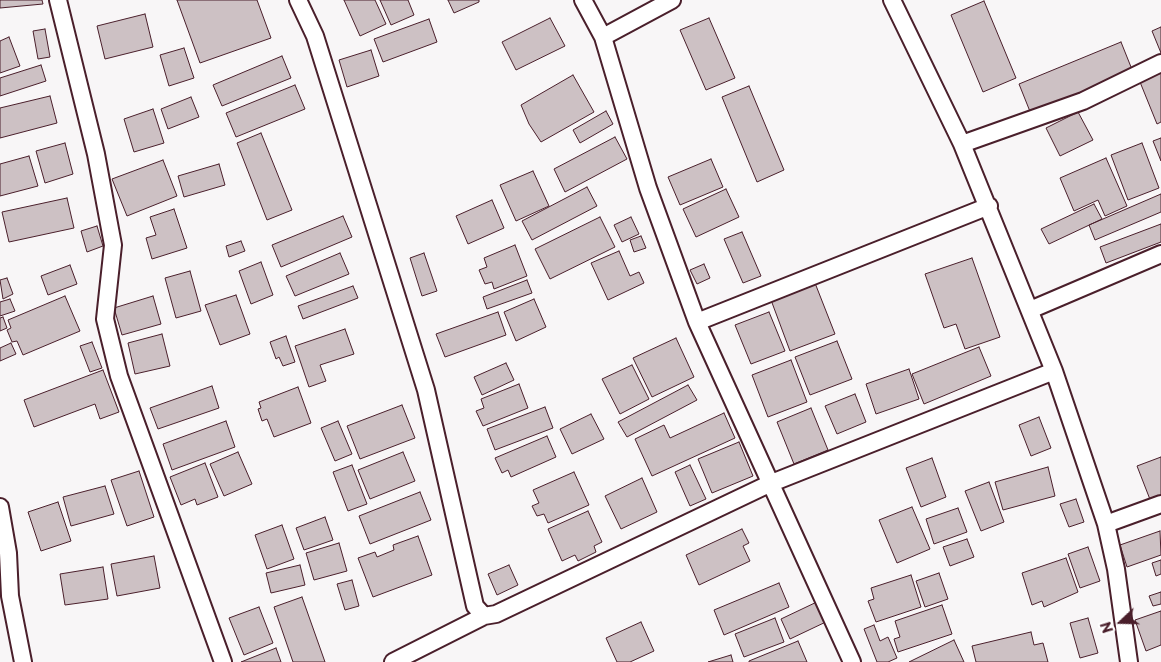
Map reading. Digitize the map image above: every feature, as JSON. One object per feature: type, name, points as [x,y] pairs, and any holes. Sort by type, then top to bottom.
[{"type":"street","points":[[58,0],[96,154],[114,245],[105,319],[119,376],[223,662]]},
{"type":"street","points":[[298,0],[315,36],[426,390],[476,606],[484,616]]},
{"type":"street","points":[[583,0],[603,37],[648,188],[697,322],[769,484],[852,662]]},
{"type":"street","points":[[603,37],[672,0]]},
{"type":"street","points":[[892,0],[962,144],[989,206],[1054,371],[1106,524],[1116,569],[1129,662]]},
{"type":"street","points":[[962,144],[1083,100],[1161,63]]},
{"type":"street","points":[[697,322],[989,206]]},
{"type":"street","points":[[1030,310],[1161,254]]},
{"type":"street","points":[[393,662],[484,616],[496,614],[769,484],[1054,371]]},
{"type":"street","points":[[1106,524],[1161,504]]},
{"type":"street","points":[[0,507],[8,553],[10,596],[23,662]]},
{"type":"building","points":[[0,0],[42,0],[43,4],[0,8]]},
{"type":"building","points":[[177,0],[257,0],[271,38],[200,63]]},
{"type":"building","points":[[344,0],[375,0],[386,24],[360,36]]},
{"type":"building","points":[[380,0],[408,0],[414,15],[391,25]]},
{"type":"building","points":[[448,0],[479,0],[479,2],[454,13]]},
{"type":"building","points":[[984,1],[1016,78],[983,92],[951,15]]},
{"type":"building","points":[[145,14],[153,47],[105,59],[97,26]]},
{"type":"building","points":[[550,18],[565,46],[516,70],[502,42]]},
{"type":"building","points":[[709,18],[735,78],[706,90],[680,30]]},
{"type":"building","points":[[429,19],[437,42],[383,62],[374,39]]},
{"type":"building","points":[[1161,27],[1161,53],[1152,31]]},
{"type":"building","points":[[45,29],[50,57],[38,59],[33,31]]},
{"type":"building","points":[[9,37],[20,66],[0,73],[0,41]]},
{"type":"building","points":[[1121,42],[1133,72],[1031,114],[1019,84]]},
{"type":"building","points":[[184,48],[194,78],[169,86],[160,55]]},
{"type":"building","points":[[371,50],[379,76],[347,87],[339,60]]},
{"type":"building","points":[[282,56],[291,78],[222,106],[213,85]]},
{"type":"building","points":[[41,65],[46,81],[0,96],[0,78]]},
{"type":"building","points":[[1161,73],[1161,122],[1157,124],[1140,82]]},
{"type":"building","points":[[573,75],[594,112],[541,142],[529,124],[521,105]]},
{"type":"building","points":[[295,85],[305,109],[236,137],[226,113]]},
{"type":"building","points":[[749,86],[784,170],[757,182],[722,97]]},
{"type":"building","points":[[50,96],[57,123],[0,138],[0,108]]},
{"type":"building","points":[[191,97],[199,117],[168,129],[161,109]]},
{"type":"building","points":[[153,109],[164,143],[134,152],[124,119]]},
{"type":"building","points":[[606,111],[613,124],[580,143],[573,130]]},
{"type":"building","points":[[1078,112],[1093,140],[1060,156],[1046,128]]},
{"type":"building","points":[[261,133],[292,210],[267,220],[237,143]]},
{"type":"building","points":[[615,137],[627,159],[565,192],[554,169]]},
{"type":"building","points":[[1161,138],[1161,161],[1153,141]]},
{"type":"building","points":[[65,143],[73,174],[45,183],[36,151]]},
{"type":"building","points":[[1142,143],[1159,188],[1128,200],[1111,155]]},
{"type":"building","points":[[29,156],[38,186],[0,196],[0,164]]},
{"type":"building","points":[[1106,158],[1127,206],[1105,216],[1098,200],[1074,211],[1060,178]]},
{"type":"building","points":[[711,159],[723,187],[680,205],[668,177]]},
{"type":"building","points":[[163,160],[177,196],[127,216],[112,179]]},
{"type":"building","points":[[219,164],[225,185],[184,197],[178,176]]},
{"type":"building","points":[[533,171],[549,206],[516,221],[500,185]]},
{"type":"building","points":[[587,187],[597,206],[532,240],[522,221]]},
{"type":"building","points":[[726,189],[739,217],[696,237],[683,209]]},
{"type":"building","points":[[1161,194],[1161,212],[1095,240],[1089,225]]},
{"type":"building","points":[[67,198],[74,228],[9,242],[2,212]]},
{"type":"building","points":[[492,200],[504,228],[468,244],[456,216]]},
{"type":"building","points":[[1094,204],[1102,219],[1049,244],[1041,229]]},
{"type":"building","points":[[174,209],[187,248],[152,259],[146,238],[156,235],[150,217]]},
{"type":"building","points":[[343,216],[352,237],[281,267],[272,245]]},
{"type":"building","points":[[600,217],[615,247],[550,279],[535,249]]},
{"type":"building","points":[[631,217],[639,234],[622,242],[614,225]]},
{"type":"building","points":[[1161,224],[1161,242],[1106,263],[1100,247]]},
{"type":"building","points":[[97,226],[103,246],[87,252],[81,231]]},
{"type":"building","points":[[742,232],[761,276],[743,283],[724,239]]},
{"type":"building","points":[[641,236],[646,248],[634,252],[630,240]]},
{"type":"building","points":[[241,241],[245,251],[229,257],[226,246]]},
{"type":"building","points":[[515,245],[527,276],[494,289],[492,282],[485,284],[479,270],[487,267],[484,258]]},
{"type":"building","points":[[619,251],[630,276],[639,272],[644,283],[608,300],[591,263]]},
{"type":"building","points":[[340,253],[349,274],[295,296],[286,276]]},
{"type":"building","points":[[424,253],[437,291],[422,296],[410,258]]},
{"type":"building","points":[[972,258],[1000,337],[965,349],[956,324],[944,328],[925,274]]},
{"type":"building","points":[[261,262],[273,295],[251,304],[239,271]]},
{"type":"building","points":[[704,264],[710,278],[697,284],[690,270]]},
{"type":"building","points":[[70,265],[77,284],[48,295],[41,276]]},
{"type":"building","points":[[190,271],[201,311],[176,318],[165,278]]},
{"type":"building","points":[[7,278],[13,294],[3,299],[0,280]]},
{"type":"building","points":[[527,280],[532,293],[487,309],[483,297]]},
{"type":"building","points":[[815,283],[835,334],[790,351],[771,300]]},
{"type":"building","points":[[353,286],[358,298],[303,319],[298,306]]},
{"type":"building","points":[[236,295],[250,334],[220,345],[205,305]]},
{"type":"building","points":[[65,296],[80,331],[23,355],[17,341],[12,342],[7,330],[11,328],[8,320]]},
{"type":"building","points":[[153,296],[161,324],[122,335],[114,308]]},
{"type":"building","points":[[10,299],[15,311],[0,316],[0,302]]},
{"type":"building","points":[[534,299],[546,327],[516,341],[504,312]]},
{"type":"building","points":[[498,312],[506,335],[445,357],[436,334]]},
{"type":"building","points":[[769,312],[785,351],[751,364],[735,325]]},
{"type":"building","points":[[3,317],[7,328],[0,331],[0,318]]},
{"type":"building","points":[[345,329],[354,354],[320,365],[326,381],[309,387],[295,346]]},
{"type":"building","points":[[162,334],[170,366],[135,374],[128,343]]},
{"type":"building","points":[[286,336],[295,362],[283,366],[279,357],[276,359],[270,342]]},
{"type":"building","points":[[676,338],[694,377],[652,397],[633,358]]},
{"type":"building","points":[[837,341],[852,379],[810,395],[795,357]]},
{"type":"building","points":[[92,342],[102,368],[90,372],[80,346]]},
{"type":"building","points":[[11,343],[16,354],[0,361],[0,348]]},
{"type":"building","points":[[979,347],[991,376],[924,404],[912,374]]},
{"type":"building","points":[[791,360],[807,402],[768,417],[752,375]]},
{"type":"building","points":[[506,363],[514,380],[482,395],[474,377]]},
{"type":"building","points":[[632,365],[649,399],[620,414],[602,379]]},
{"type":"building","points":[[909,369],[919,399],[876,414],[866,384]]},
{"type":"building","points":[[103,370],[119,412],[100,419],[95,404],[34,427],[24,400]]},
{"type":"building","points":[[519,384],[528,408],[483,426],[476,411],[484,408],[481,399]]},
{"type":"building","points":[[688,385],[697,400],[627,437],[618,422]]},
{"type":"building","points":[[212,386],[219,408],[158,429],[150,408]]},
{"type":"building","points":[[298,387],[311,423],[274,437],[267,419],[262,421],[258,409],[261,408],[259,402]]},
{"type":"building","points":[[855,394],[866,422],[837,434],[825,406]]},
{"type":"building","points":[[402,405],[415,438],[360,459],[347,426]]},
{"type":"building","points":[[545,407],[553,428],[495,450],[487,429]]},
{"type":"building","points":[[811,408],[828,450],[794,464],[777,422]]},
{"type":"building","points":[[724,413],[735,438],[652,476],[635,439],[664,425],[670,438]]},
{"type":"building","points":[[591,414],[604,439],[572,454],[560,429]]},
{"type":"building","points":[[1039,417],[1051,448],[1031,456],[1019,425]]},
{"type":"building","points":[[226,421],[235,447],[172,470],[163,444]]},
{"type":"building","points":[[338,421],[352,454],[335,461],[321,428]]},
{"type":"building","points":[[547,436],[556,457],[511,477],[508,470],[502,473],[495,458]]},
{"type":"building","points":[[739,442],[753,476],[712,493],[698,459]]},
{"type":"building","points":[[238,452],[252,484],[224,496],[210,464]]},
{"type":"building","points":[[403,452],[415,481],[370,499],[358,470]]},
{"type":"building","points":[[1161,457],[1161,498],[1151,502],[1137,466]]},
{"type":"building","points":[[932,458],[946,497],[921,507],[906,468]]},
{"type":"building","points":[[205,463],[218,497],[197,505],[195,499],[181,505],[170,477]]},
{"type":"building","points":[[352,465],[367,504],[348,511],[333,472]]},
{"type":"building","points":[[690,465],[706,499],[690,506],[675,472]]},
{"type":"building","points":[[1048,467],[1055,496],[1003,510],[995,482]]},
{"type":"building","points":[[139,471],[154,517],[127,526],[111,480]]},
{"type":"building","points":[[574,472],[589,505],[548,523],[544,514],[537,516],[532,506],[539,503],[533,490]]},
{"type":"building","points":[[642,478],[657,512],[621,529],[605,496]]},
{"type":"building","points":[[989,482],[1004,522],[981,531],[965,491]]},
{"type":"building","points":[[105,486],[114,514],[71,526],[63,497]]},
{"type":"building","points":[[420,492],[431,520],[370,544],[359,516]]},
{"type":"building","points":[[1076,499],[1084,522],[1069,527],[1060,504]]},
{"type":"building","points":[[58,502],[71,541],[41,551],[28,512]]},
{"type":"building","points":[[912,507],[930,549],[897,563],[879,520]]},
{"type":"building","points":[[958,508],[967,532],[934,544],[926,519]]},
{"type":"building","points":[[588,511],[602,542],[594,546],[596,552],[578,561],[575,555],[562,561],[548,529]]},
{"type":"building","points":[[325,517],[333,540],[304,550],[296,528]]},
{"type":"building","points":[[282,525],[294,559],[267,569],[255,535]]},
{"type":"building","points":[[742,529],[749,543],[743,546],[750,561],[699,585],[686,555]]},
{"type":"building","points":[[1160,531],[1161,555],[1127,567],[1120,545]]},
{"type":"building","points":[[418,536],[432,575],[373,597],[358,558],[375,552],[377,557],[394,550],[393,545]]},
{"type":"building","points":[[967,539],[974,557],[950,566],[943,547]]},
{"type":"building","points":[[339,543],[347,571],[314,580],[306,553]]},
{"type":"building","points":[[1088,547],[1100,581],[1080,588],[1068,554]]},
{"type":"building","points":[[154,556],[160,588],[117,596],[111,564]]},
{"type":"building","points":[[1066,558],[1078,592],[1044,607],[1042,601],[1032,605],[1022,573]]},
{"type":"building","points":[[1161,560],[1161,574],[1156,576],[1152,563]]},
{"type":"building","points":[[300,565],[305,585],[271,593],[266,573]]},
{"type":"building","points":[[509,565],[518,585],[497,595],[488,574]]},
{"type":"building","points":[[103,567],[108,599],[65,605],[60,574]]},
{"type":"building","points":[[939,573],[948,599],[925,607],[916,581]]},
{"type":"building","points":[[911,575],[921,607],[876,622],[868,601],[874,599],[871,588]]},
{"type":"building","points":[[352,580],[359,606],[345,610],[337,584]]},
{"type":"building","points":[[779,583],[789,607],[724,635],[714,610]]},
{"type":"building","points":[[1161,592],[1161,604],[1153,606],[1149,596]]},
{"type":"building","points":[[302,597],[325,662],[293,662],[274,607]]},
{"type":"building","points":[[821,600],[830,620],[790,639],[781,619]]},
{"type":"building","points":[[942,605],[952,634],[898,652],[894,639],[900,637],[895,621]]},
{"type":"building","points":[[259,607],[273,643],[244,655],[229,618]]},
{"type":"building","points":[[1161,611],[1161,645],[1146,651],[1135,620]]},
{"type":"building","points":[[775,618],[784,642],[744,657],[735,634]]},
{"type":"building","points":[[1088,618],[1098,653],[1080,658],[1070,623]]},
{"type":"building","points":[[641,622],[654,651],[630,662],[617,662],[606,638]]},
{"type":"building","points":[[874,625],[880,641],[888,637],[897,658],[888,662],[877,662],[864,629]]},
{"type":"building","points":[[1031,632],[1034,645],[1043,643],[1048,662],[976,662],[972,646]]},
{"type":"building","points":[[954,640],[964,662],[909,662]]},
{"type":"building","points":[[798,641],[807,662],[749,662],[749,661]]},
{"type":"building","points":[[276,648],[281,662],[241,662]]},
{"type":"building","points":[[731,655],[733,662],[708,662]]}]
